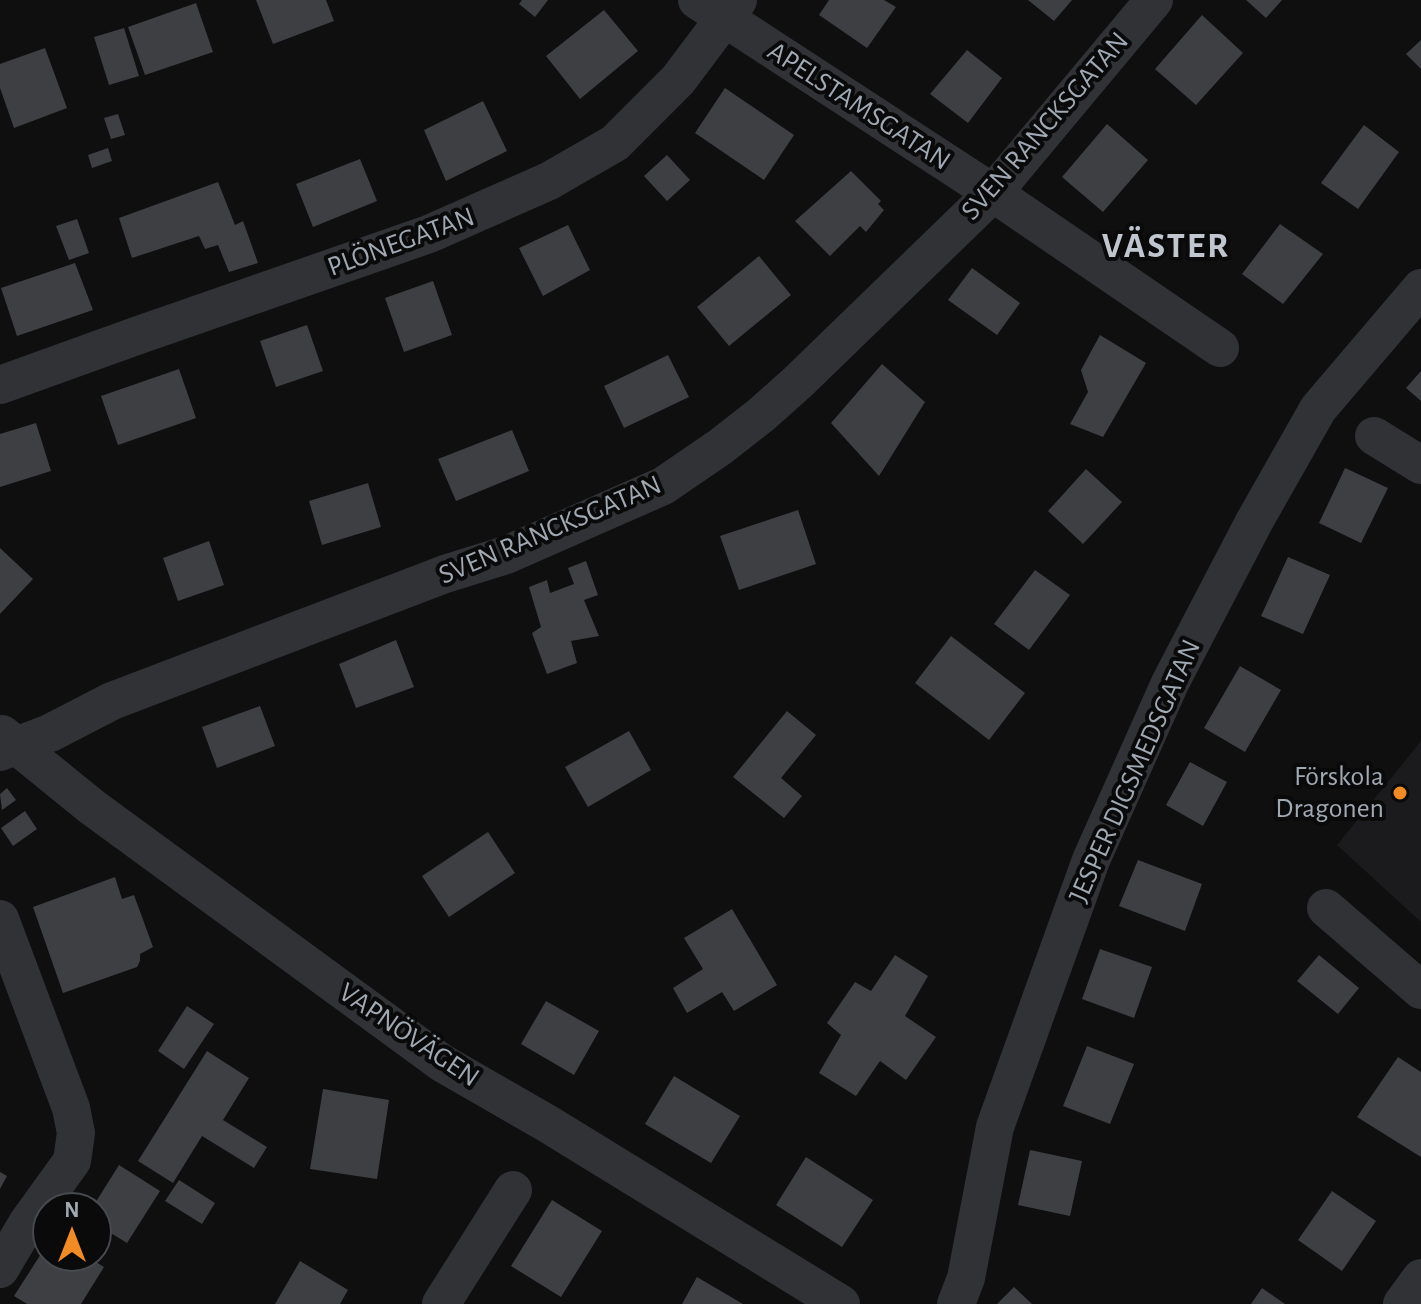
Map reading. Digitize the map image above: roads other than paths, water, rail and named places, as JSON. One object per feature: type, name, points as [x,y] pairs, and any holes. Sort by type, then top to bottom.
[{"type":"street","name":"SVEN RANCKSGATAN","points":[[6,744],[50,733],[112,701],[445,574],[506,555],[663,486],[761,415],[993,193],[1154,0]]},
{"type":"street","name":"APELSTAMSGATAN","points":[[720,6],[1220,348]]},
{"type":"street","name":"PLÖNEGATAN","points":[[0,385],[429,234],[549,181],[615,143],[678,80],[720,6]]},
{"type":"street","name":"JESPER DIGSMEDSGATAN","points":[[956,1304],[966,1278],[995,1127],[1091,860],[1170,683],[1254,522],[1318,409],[1421,288]]},
{"type":"street","points":[[1374,436],[1421,465]]},
{"type":"street","name":"VAPNÖVÄGEN","points":[[6,744],[442,1063],[548,1124],[841,1304]]},
{"type":"street","points":[[1326,908],[1421,990]]},
{"type":"street","points":[[0,1269],[28,1222],[72,1161],[76,1133],[71,1108],[4,939]]},
{"type":"street","points":[[441,1304],[513,1190]]},
{"type":"street","points":[[1402,1304],[1421,1278]]},
{"type":"place","name":"Förskola Dragonen","points":[[1400,793]]},
{"type":"district","name":"VÄSTER","points":[[1166,246]]}]
